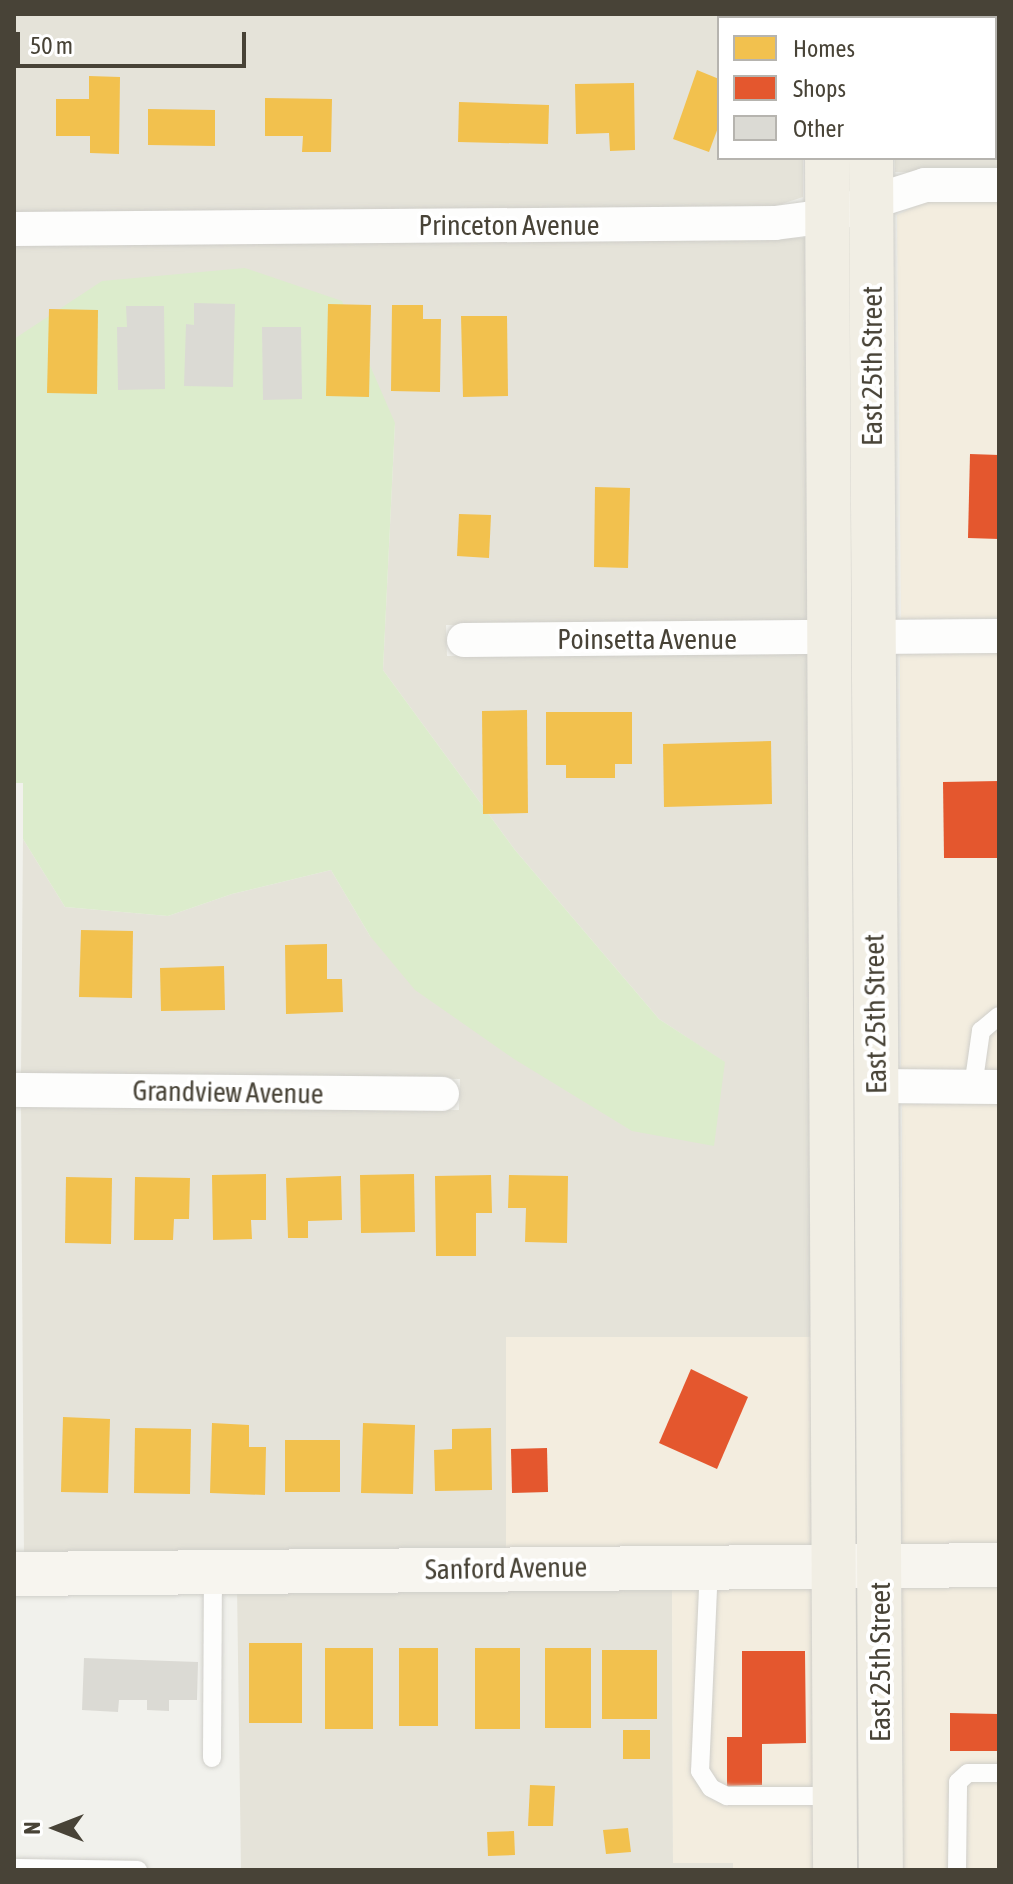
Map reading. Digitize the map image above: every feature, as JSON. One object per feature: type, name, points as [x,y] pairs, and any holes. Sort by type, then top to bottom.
[{"type":"main road","name":"East 25th Street","points":[[827,160],[835,1870]]},
{"type":"main road","name":"East 25th Street","points":[[871,160],[881,1870]]},
{"type":"main road","points":[[831,637],[853,665],[855,801],[873,844]]},
{"type":"main road","name":"Sanford Avenue","points":[[14,1574],[999,1565]]},
{"type":"street","name":"Princeton Avenue","points":[[14,229],[775,223],[828,216],[925,185],[999,185]]},
{"type":"street","points":[[874,637],[999,636]]},
{"type":"street","name":"Poinsetta Avenue","points":[[464,640],[831,637]]},
{"type":"street","points":[[876,1086],[986,1087]]},
{"type":"street","name":"Grandview Avenue","points":[[14,1090],[442,1094]]},
{"type":"lane","points":[[986,1087],[981,1031],[999,1016]]},
{"type":"lane","points":[[709,1566],[700,1771],[711,1788],[727,1796],[834,1796]]},
{"type":"lane","points":[[212,1758],[213,1572]]},
{"type":"lane","points":[[957,1870],[958,1782],[968,1773],[999,1773]]},
{"type":"lane","points":[[14,1868],[138,1870]]},
{"type":"shaded area","points":[[14,14],[803,14],[717,16],[717,160],[803,160],[803,197],[773,207],[14,213]]},
{"type":"shaded area","points":[[894,14],[999,14],[999,172],[895,172],[895,160],[997,160],[997,16]]},
{"type":"shaded area","points":[[999,200],[999,618],[901,619],[897,215],[927,201]]},
{"type":"shaded area","points":[[805,238],[811,622],[446,625],[447,656],[811,654],[814,1337],[506,1551],[24,1558],[21,1106],[459,1110],[460,1079],[21,1074],[23,839],[65,907],[168,916],[232,894],[331,870],[370,936],[724,1062],[659,1019],[515,850],[383,670],[395,423],[14,339],[14,245]]},
{"type":"shaded area","points":[[999,652],[999,1070],[901,1069],[900,654]]},
{"type":"shaded area","points":[[902,1104],[999,1104],[999,1545],[902,1545]]},
{"type":"shaded area","points":[[506,1337],[814,1337],[814,1551],[506,1551]]},
{"type":"shaded area","points":[[817,1583],[818,1870],[733,1870],[733,1863],[673,1863],[672,1584]]},
{"type":"shaded area","points":[[672,1584],[673,1862],[733,1863],[733,1870],[241,1870],[237,1587]]},
{"type":"shaded area","points":[[999,1584],[999,1870],[903,1870],[902,1585]]},
{"type":"green space","points":[[245,268],[342,301],[395,423],[383,670],[515,850],[659,1019],[725,1062],[714,1146],[632,1131],[514,1059],[415,990],[370,936],[331,870],[232,894],[168,916],[65,907],[23,839],[23,783],[14,783],[14,339],[102,281]]},
{"type":"building: Homes","points":[[697,70],[717,78],[717,130],[709,152],[673,139]]},
{"type":"building: Homes","points":[[89,76],[120,77],[119,154],[90,153],[90,136],[56,136],[56,99],[89,99]]},
{"type":"building: Homes","points":[[634,83],[635,150],[610,151],[609,133],[576,134],[575,84]]},
{"type":"building: Homes","points":[[265,98],[332,99],[331,152],[302,152],[303,136],[265,136]]},
{"type":"building: Homes","points":[[459,102],[549,105],[548,144],[458,142]]},
{"type":"building: Homes","points":[[148,109],[215,110],[215,146],[148,145]]},
{"type":"building: Homes","points":[[328,304],[371,305],[369,397],[326,396]]},
{"type":"building: Homes","points":[[392,305],[423,305],[423,319],[441,319],[440,392],[391,391]]},
{"type":"building: Homes","points":[[49,309],[98,310],[97,394],[47,393]]},
{"type":"building: Homes","points":[[461,316],[507,316],[508,396],[463,397]]},
{"type":"building: Homes","points":[[595,487],[630,488],[628,568],[594,567]]},
{"type":"building: Homes","points":[[459,514],[491,515],[489,558],[457,556]]},
{"type":"building: Homes","points":[[527,710],[528,813],[483,814],[482,711]]},
{"type":"building: Homes","points":[[546,712],[632,712],[632,764],[615,764],[615,778],[566,778],[566,765],[546,765]]},
{"type":"building: Homes","points":[[771,741],[772,804],[664,807],[663,744]]},
{"type":"building: Homes","points":[[81,930],[133,931],[132,998],[79,997]]},
{"type":"building: Homes","points":[[327,944],[327,979],[342,979],[343,1012],[286,1014],[285,945]]},
{"type":"building: Homes","points":[[224,966],[225,1010],[161,1011],[160,968]]},
{"type":"building: Homes","points":[[266,1174],[266,1220],[251,1220],[252,1239],[213,1240],[212,1175]]},
{"type":"building: Homes","points":[[414,1174],[415,1232],[361,1233],[360,1175]]},
{"type":"building: Homes","points":[[491,1175],[492,1213],[476,1213],[476,1256],[436,1256],[435,1176]]},
{"type":"building: Homes","points":[[509,1175],[568,1176],[567,1243],[525,1242],[526,1208],[508,1208]]},
{"type":"building: Homes","points":[[341,1176],[342,1220],[308,1221],[308,1238],[288,1238],[286,1178]]},
{"type":"building: Homes","points":[[66,1177],[112,1178],[111,1244],[65,1243]]},
{"type":"building: Homes","points":[[135,1177],[190,1178],[189,1219],[174,1219],[173,1240],[134,1240]]},
{"type":"building: Homes","points":[[63,1417],[110,1419],[108,1493],[61,1492]]},
{"type":"building: Homes","points":[[212,1423],[249,1425],[249,1447],[266,1447],[265,1495],[210,1493]]},
{"type":"building: Homes","points":[[363,1423],[415,1425],[413,1494],[361,1493]]},
{"type":"building: Homes","points":[[135,1428],[191,1429],[190,1494],[134,1493]]},
{"type":"building: Homes","points":[[491,1428],[492,1490],[435,1491],[434,1450],[452,1449],[452,1429]]},
{"type":"building: Homes","points":[[285,1440],[340,1440],[340,1492],[285,1492]]},
{"type":"building: Homes","points":[[249,1643],[302,1643],[302,1723],[249,1723]]},
{"type":"building: Homes","points":[[325,1648],[373,1648],[373,1729],[325,1729]]},
{"type":"building: Homes","points":[[399,1648],[438,1648],[438,1726],[399,1726]]},
{"type":"building: Homes","points":[[475,1648],[520,1648],[520,1729],[475,1729]]},
{"type":"building: Homes","points":[[545,1648],[591,1648],[591,1728],[545,1728]]},
{"type":"building: Homes","points":[[602,1650],[657,1650],[657,1719],[602,1719]]},
{"type":"building: Homes","points":[[623,1730],[650,1730],[650,1759],[623,1759]]},
{"type":"building: Homes","points":[[530,1785],[555,1786],[553,1826],[528,1826]]},
{"type":"building: Homes","points":[[628,1828],[631,1852],[606,1854],[603,1830]]},
{"type":"building: Homes","points":[[514,1831],[515,1855],[488,1856],[487,1832]]},
{"type":"building: Shops","points":[[970,454],[999,455],[999,539],[968,538]]},
{"type":"building: Shops","points":[[999,781],[999,858],[944,858],[943,782]]},
{"type":"building: Shops","points":[[691,1369],[748,1397],[717,1469],[659,1443]]},
{"type":"building: Shops","points":[[547,1448],[548,1492],[512,1493],[511,1449]]},
{"type":"building: Shops","points":[[742,1651],[805,1651],[806,1743],[762,1744],[762,1785],[727,1786],[727,1737],[742,1737]]},
{"type":"building: Shops","points":[[950,1713],[999,1714],[999,1751],[950,1751]]},
{"type":"building: Other","points":[[194,303],[235,304],[233,387],[184,386],[186,324],[194,325]]},
{"type":"building: Other","points":[[126,306],[164,306],[165,389],[118,390],[117,327],[127,327]]},
{"type":"building: Other","points":[[262,327],[301,327],[302,399],[263,400]]},
{"type":"building: Other","points":[[84,1658],[198,1662],[197,1700],[169,1700],[169,1711],[147,1710],[147,1700],[119,1700],[118,1712],[82,1710]]}]
